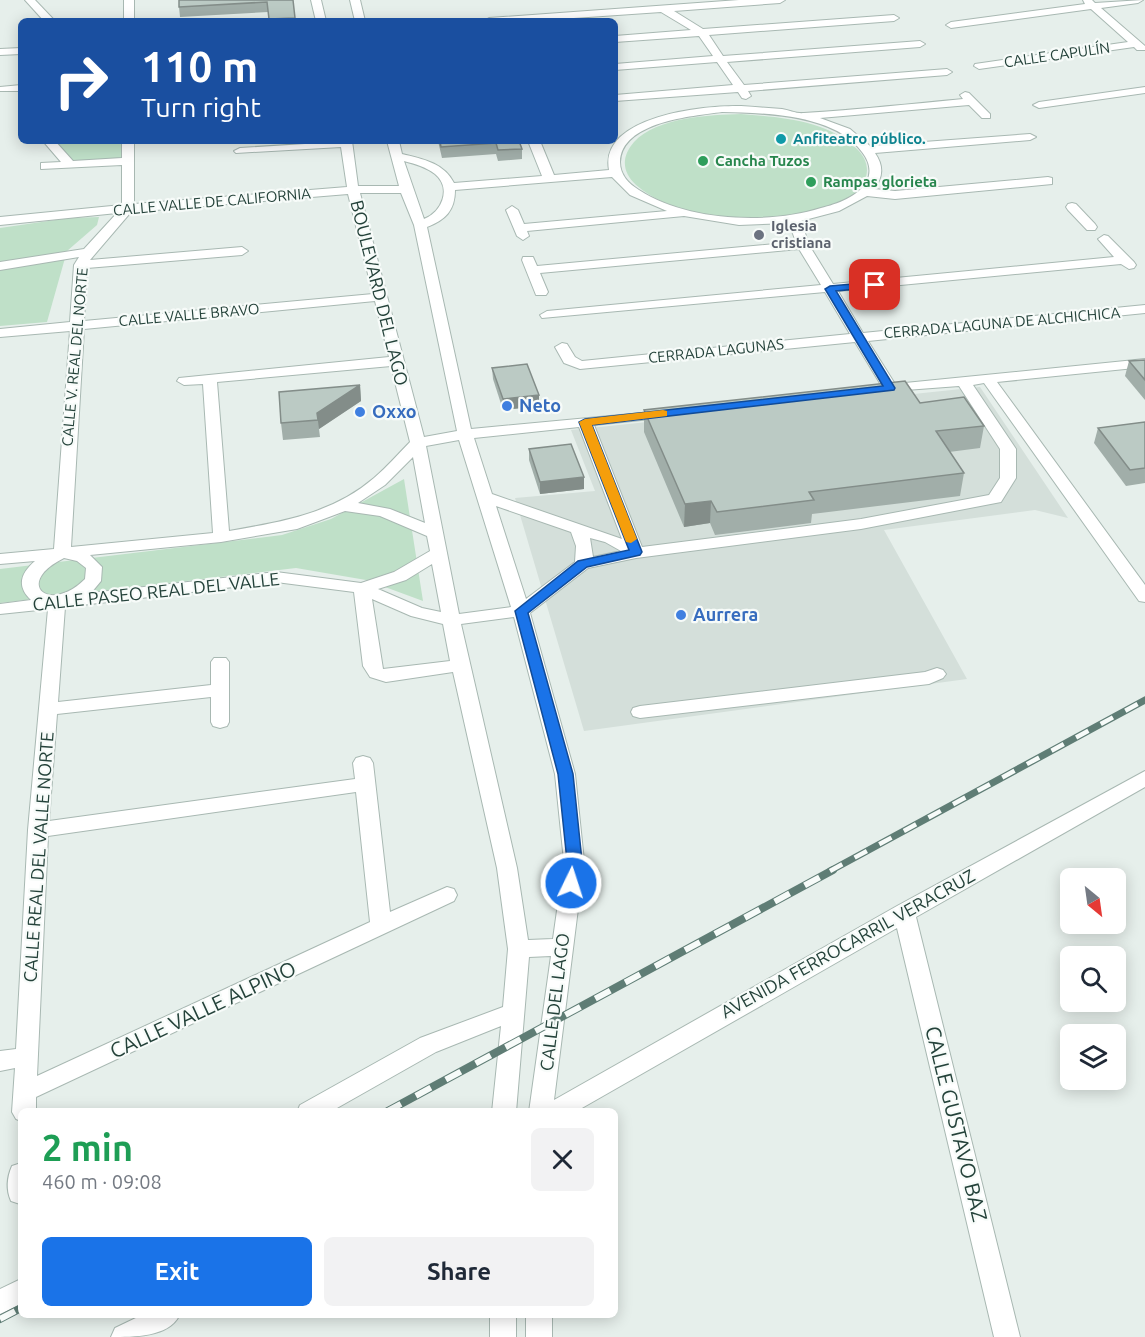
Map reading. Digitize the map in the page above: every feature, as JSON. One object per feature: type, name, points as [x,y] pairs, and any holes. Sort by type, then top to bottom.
[{"type":"street","points":[[30,0],[47,18]]},
{"type":"street","points":[[129,0],[129,18]]},
{"type":"street","points":[[316,0],[320,18]]},
{"type":"street","points":[[355,0],[359,18]]},
{"type":"street","points":[[653,0],[702,33],[741,88],[752,109]]},
{"type":"street","points":[[529,18],[780,0]]},
{"type":"street","points":[[951,25],[1090,3],[1138,0]]},
{"type":"street","points":[[1090,3],[1145,52]]},
{"type":"street","points":[[618,39],[894,18]]},
{"type":"street","name":"CALLE CAPULÍN","points":[[979,66],[1132,41],[1145,36]]},
{"type":"street","points":[[618,67],[920,44]]},
{"type":"street","points":[[0,52],[18,51]]},
{"type":"street","points":[[618,98],[950,76],[935,59]]},
{"type":"street","points":[[1039,105],[1145,90]]},
{"type":"street","points":[[800,116],[968,98],[986,116]]},
{"type":"street","points":[[752,109],[800,116],[828,124],[852,136],[868,150],[876,164],[874,178],[864,192],[847,204],[794,218],[728,220],[687,213],[643,198],[626,186],[615,173],[612,159],[617,146],[628,135],[645,125],[694,111],[752,109]]},
{"type":"street","points":[[868,150],[1030,137]]},
{"type":"street","points":[[52,144],[69,164]]},
{"type":"street","points":[[128,144],[128,208]]},
{"type":"street","points":[[240,151],[322,144]]},
{"type":"street","name":"BOULEVARD DEL LAGO","points":[[346,144],[353,190],[418,443],[452,620]]},
{"type":"street","points":[[394,144],[406,189],[420,225],[465,434],[521,611],[583,564],[636,552],[861,524],[995,499],[1008,478],[1008,449],[963,381]]},
{"type":"street","points":[[535,144],[549,178]]},
{"type":"street","points":[[398,156],[428,165],[445,176],[449,187],[448,204],[440,216],[420,225]]},
{"type":"street","points":[[45,166],[128,161]]},
{"type":"street","points":[[449,187],[615,173]]},
{"type":"street","points":[[864,192],[895,195],[1048,180]]},
{"type":"street","name":"CALLE VALLE DE CALIFORNIA","points":[[0,221],[353,190],[406,189]]},
{"type":"street","points":[[1072,207],[1091,227]]},
{"type":"street","name":"CALLE V. REAL DEL NORTE","points":[[62,553],[76,325],[84,258],[128,208]]},
{"type":"street","points":[[512,210],[522,232],[687,213]]},
{"type":"street","points":[[794,218],[803,245],[890,388]]},
{"type":"street","points":[[803,245],[530,265],[546,309],[830,289],[1128,264],[1104,239]]},
{"type":"street","points":[[0,267],[242,244],[245,265]]},
{"type":"street","name":"CALLE VALLE BRAVO","points":[[0,333],[379,297]]},
{"type":"street","name":"CERRADA LAGUNA DE ALCHICHICA","points":[[859,336],[1145,309]]},
{"type":"street","name":"CERRADA LAGUNAS","points":[[562,347],[573,364],[859,336]]},
{"type":"street","points":[[184,381],[396,361]]},
{"type":"street","points":[[866,391],[1145,363]]},
{"type":"street","points":[[987,378],[1145,597]]},
{"type":"street","points":[[210,379],[221,537]]},
{"type":"street","points":[[0,560],[221,537],[297,524],[344,506],[379,482],[418,443],[465,434],[679,412]]},
{"type":"street","points":[[585,422],[636,552]]},
{"type":"street","points":[[485,497],[577,530],[611,539],[636,552]]},
{"type":"street","points":[[344,506],[384,512],[434,533]]},
{"type":"street","points":[[577,530],[583,538],[586,554],[583,564]]},
{"type":"street","points":[[62,553],[82,557],[94,567],[93,581],[79,594],[57,603],[42,600],[31,594],[25,585],[27,575],[34,566],[46,558],[62,553]]},
{"type":"street","points":[[438,553],[400,576],[362,588],[372,666],[376,674],[386,676],[460,665]]},
{"type":"street","name":"CALLE PASEO REAL DEL VALLE","points":[[0,609],[276,577],[362,588],[417,612],[452,620],[521,611]]},
{"type":"street","name":"CALLE REAL DEL VALLE NORTE","points":[[25,1102],[38,831],[57,603]]},
{"type":"street","name":"CALLE DEL LAGO","points":[[521,611],[565,774],[574,861],[542,1108]]},
{"type":"street","points":[[452,620],[460,665],[507,868],[519,949],[504,1108]]},
{"type":"street","points":[[220,662],[220,722]]},
{"type":"street","points":[[640,711],[928,678],[937,674]]},
{"type":"street","points":[[48,709],[220,690]]},
{"type":"street","points":[[363,763],[381,927]]},
{"type":"street","name":"AVENIDA FERROCARRIL VERACRUZ","points":[[560,1108],[1145,778]]},
{"type":"street","points":[[38,831],[366,784]]},
{"type":"street","name":"CALLE VALLE ALPINO","points":[[25,1102],[447,895]]},
{"type":"street","name":"CALLE GUSTAVO BAZ","points":[[904,912],[1007,1337]]},
{"type":"street","points":[[519,949],[562,947]]},
{"type":"street","points":[[315,1108],[429,1045],[513,1012]]},
{"type":"street","points":[[0,1061],[27,1057]]},
{"type":"street","points":[[0,1302],[18,1293]]},
{"type":"street","points":[[124,1337],[162,1318]]},
{"type":"street","points":[[503,1318],[503,1337]]},
{"type":"street","points":[[539,1318],[539,1337]]},
{"type":"shaded area","points":[[980,387],[1068,518],[1035,510],[884,530],[967,679],[584,731],[515,498],[595,491],[571,430]]},
{"type":"green space","points":[[741,114],[787,119],[832,132],[845,139],[862,155],[867,165],[866,177],[856,192],[839,204],[791,216],[764,218],[715,216],[673,206],[643,190],[628,175],[625,164],[627,153],[634,142],[656,127],[684,119]]},
{"type":"green space","points":[[56,144],[125,144],[125,159],[72,163]]},
{"type":"green space","points":[[99,217],[97,225],[67,251],[47,322],[0,326],[0,228],[69,218]]},
{"type":"green space","points":[[404,479],[423,601],[366,580],[296,568],[0,603],[0,569],[282,535],[331,519]]},
{"type":"building","points":[[179,0],[293,0],[295,18],[269,18],[267,2],[179,7]]},
{"type":"building","points":[[440,144],[482,144],[441,147]]},
{"type":"building","points":[[496,144],[520,144],[522,149],[498,150]]},
{"type":"building","points":[[1145,360],[1145,380],[1129,361]]},
{"type":"building","points":[[527,364],[539,395],[503,399],[492,368]]},
{"type":"building","points":[[905,381],[920,403],[964,397],[984,426],[936,431],[964,473],[809,492],[814,500],[717,512],[711,501],[685,504],[644,410]]},
{"type":"building","points":[[360,385],[317,413],[318,420],[281,423],[279,392]]},
{"type":"building","points":[[1145,422],[1145,468],[1130,470],[1098,428]]},
{"type":"building","points":[[571,444],[584,477],[540,482],[529,449]]},
{"type":"railway","points":[[830,871],[1145,700]]},
{"type":"railway","points":[[393,1108],[833,870]]},
{"type":"railway","points":[[0,1319],[18,1310]]},
{"type":"slow traffic","points":[[631,539],[585,422],[663,414]]},
{"type":"place","name":"Anfiteatro público.","points":[[781,139]]},
{"type":"place","name":"Cancha Tuzos","points":[[703,161]]},
{"type":"place","name":"Rampas glorieta","points":[[811,182]]},
{"type":"place","name":"Iglesia cristiana","points":[[759,235]]},
{"type":"place","name":"Neto","points":[[507,406]]},
{"type":"place","name":"Oxxo","points":[[360,412]]},
{"type":"place","name":"Aurrera","points":[[681,615]]},
{"type":"route","points":[[571,883],[574,861],[565,774],[521,611],[583,564],[636,552],[585,422],[890,388],[830,289],[875,285]]}]
